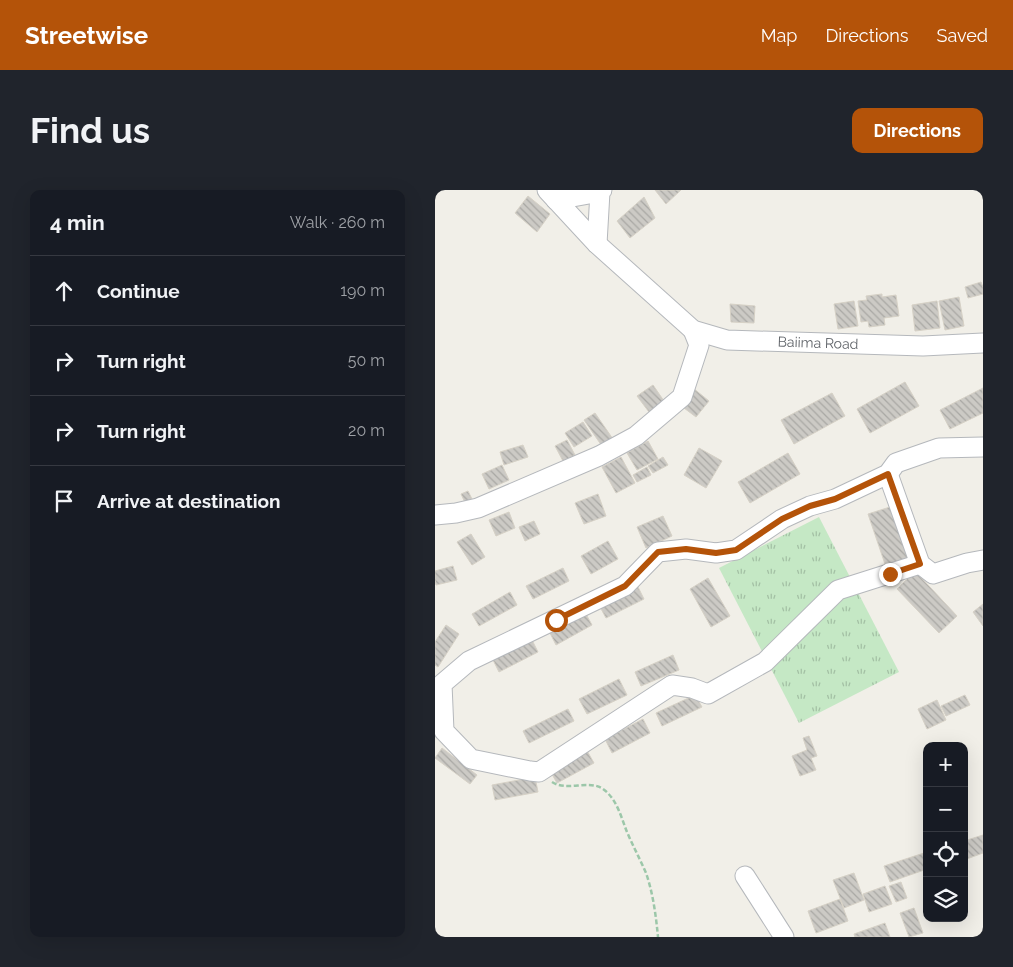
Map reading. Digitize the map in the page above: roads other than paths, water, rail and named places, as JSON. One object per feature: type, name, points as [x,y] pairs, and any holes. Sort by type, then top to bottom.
[{"type":"street","points":[[551,195],[601,191],[597,244]]},
{"type":"street","name":"Baiima Road","points":[[551,195],[597,244],[693,330],[727,340],[923,346],[983,343]]},
{"type":"street","points":[[435,515],[478,508],[599,456],[636,436],[682,397],[699,345],[693,330]]},
{"type":"street","points":[[920,564],[839,590],[765,662],[708,694],[692,688],[672,685],[539,772],[471,759],[444,731],[442,684],[469,661],[625,586],[658,552],[686,549],[716,553],[736,550],[782,519],[810,506],[835,499],[888,474],[897,463],[939,448],[983,447]]},
{"type":"street","points":[[888,474],[920,564],[933,574],[983,560]]},
{"type":"street","points":[[745,876],[784,937]]}]
